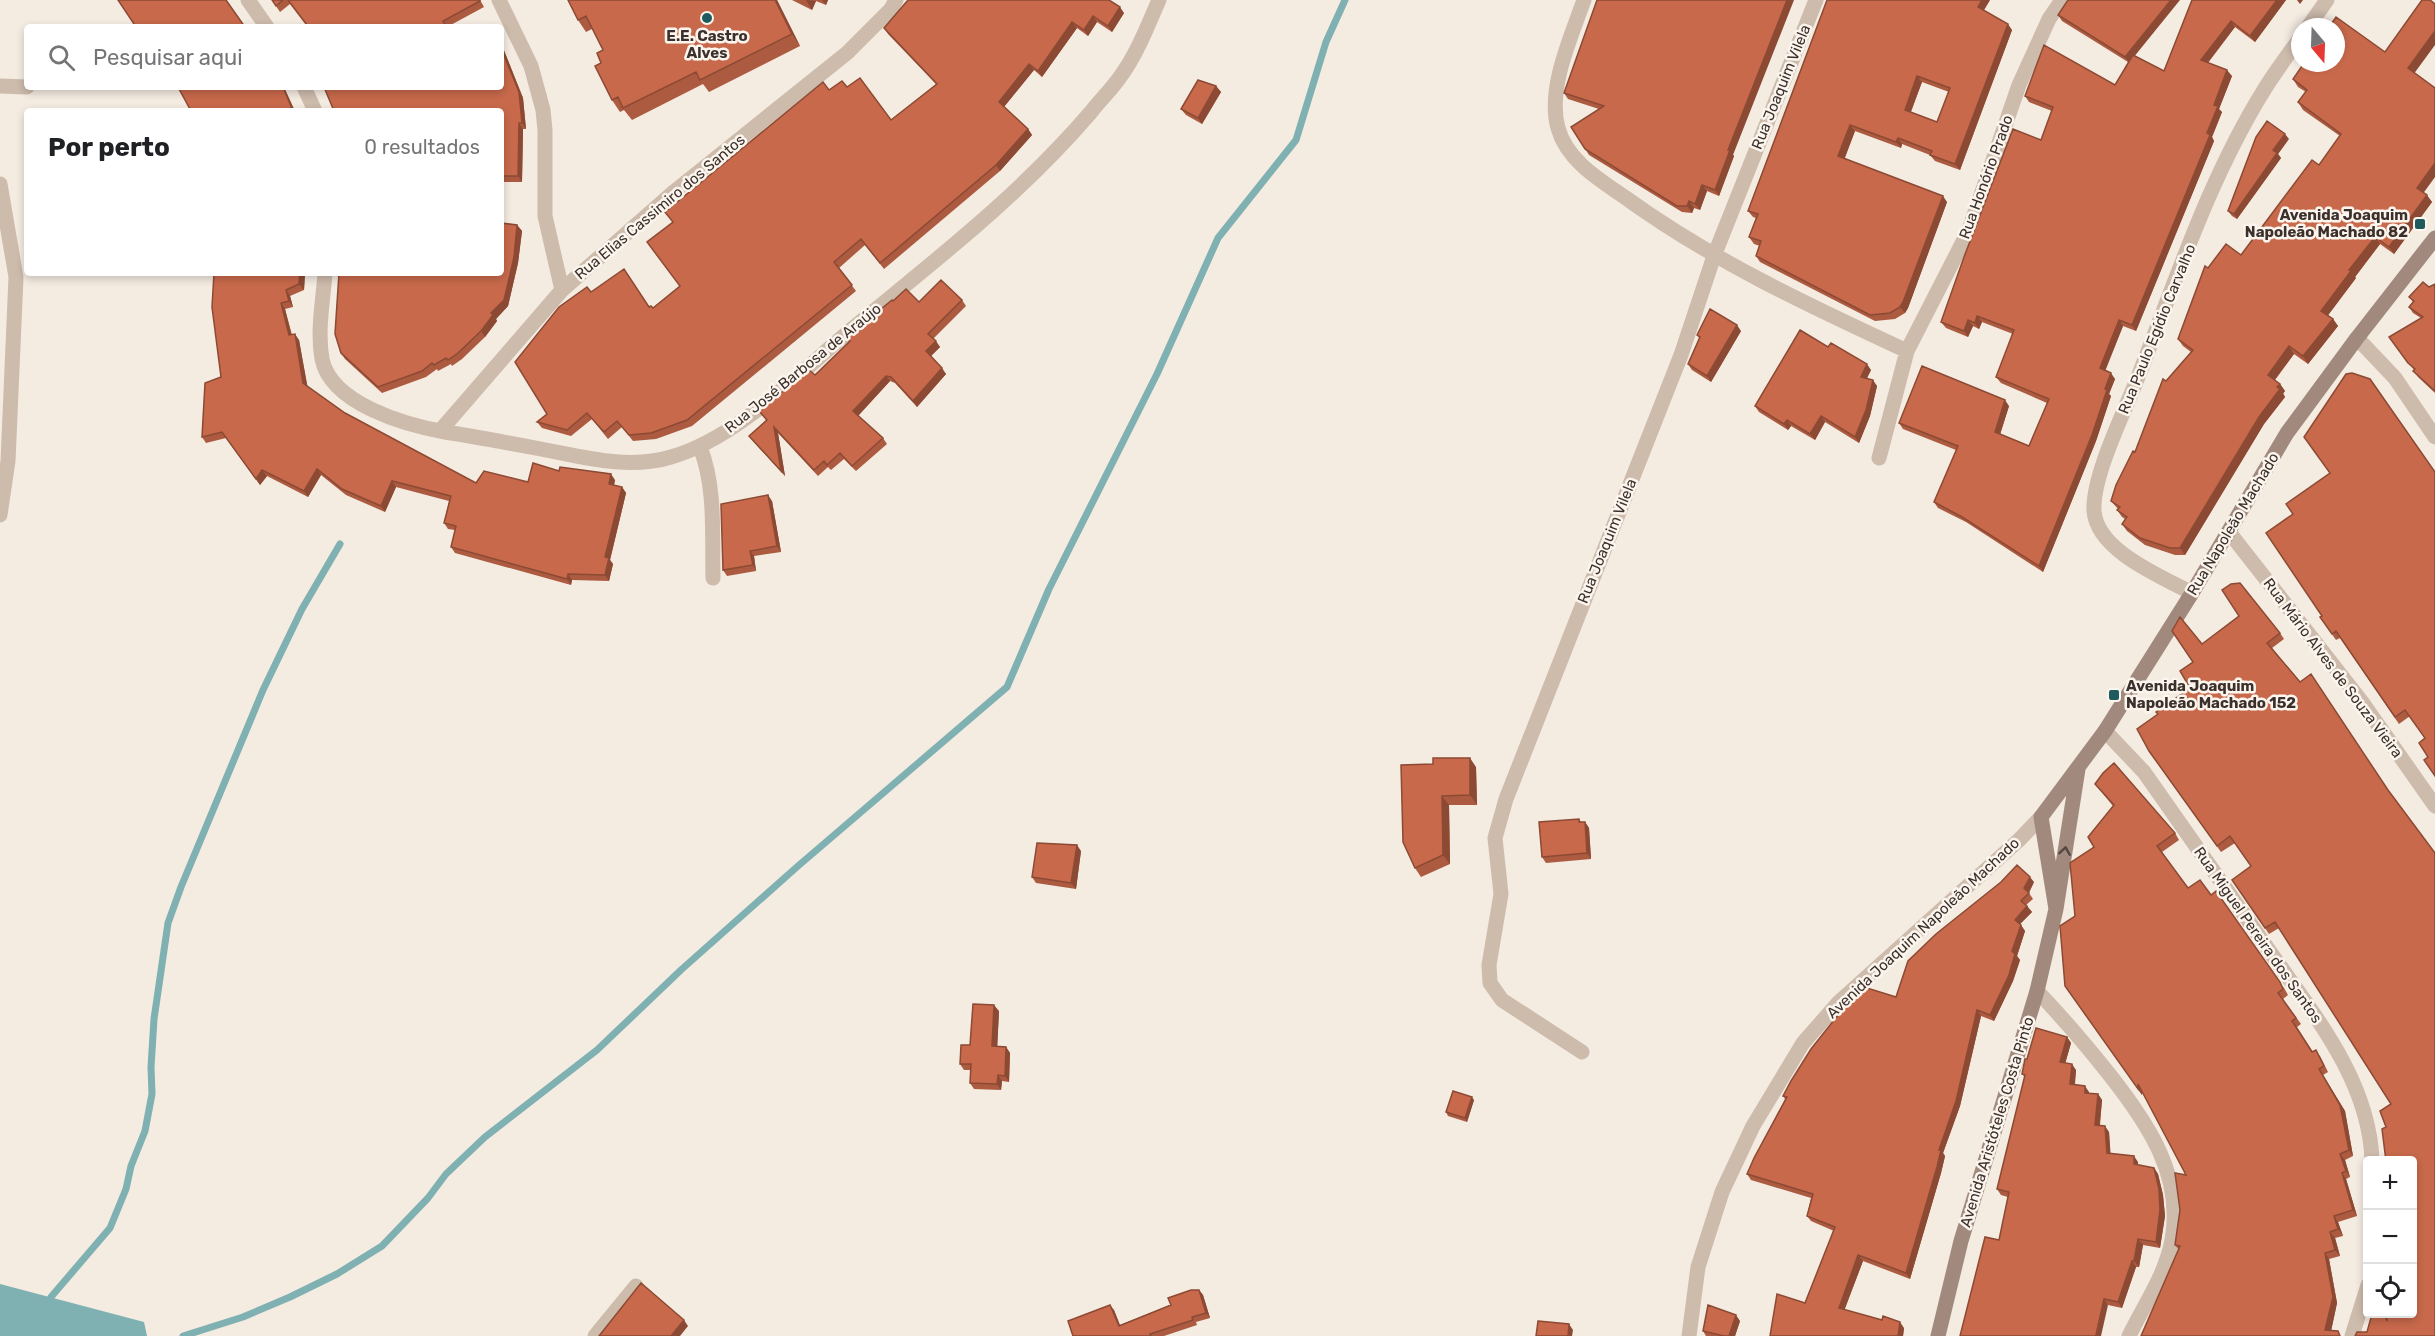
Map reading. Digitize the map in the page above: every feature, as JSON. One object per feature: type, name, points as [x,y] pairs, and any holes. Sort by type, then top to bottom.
[{"type":"main road","name":"Rua Napoleão Machado","points":[[2040,817],[2105,731],[2229,532],[2287,433],[2357,338],[2433,243]]},
{"type":"main road","name":"Avenida Aristóteles Costa Pinto","points":[[1938,1336],[1961,1241],[2037,991],[2056,909],[2078,766]]},
{"type":"main road","name":"Avenida Aristóteles Costa Pinto","points":[[2040,817],[2056,909]]},
{"type":"street","points":[[248,0],[265,24]]},
{"type":"street","points":[[499,0],[531,66],[543,110],[546,130],[544,216],[562,290]]},
{"type":"street","name":"Rua Elias Cassimiro dos Santos","points":[[440,431],[562,290],[675,191],[847,53],[891,9],[896,0]]},
{"type":"street","name":"Rua José Barbosa de Araújo","points":[[325,276],[320,325],[322,358],[330,376],[353,398],[372,411],[420,427],[625,463],[670,458],[700,447],[734,426],[971,233],[1044,165],[1121,76],[1160,0]]},
{"type":"street","points":[[1584,0],[1555,93],[1554,111],[1558,129],[1565,146],[1575,158],[1597,177],[1714,256],[1806,304],[1907,351]]},
{"type":"street","name":"Rua Joaquim Vilela","points":[[1582,1052],[1502,1000],[1491,983],[1489,964],[1501,894],[1495,838],[1509,790],[1681,355],[1714,256],[1816,0]]},
{"type":"street","name":"Rua Honório Prado","points":[[1879,458],[1907,351],[1969,230],[2019,85],[2049,18],[2062,0]]},
{"type":"street","points":[[2314,18],[2327,0]]},
{"type":"street","name":"Rua Paulo Egídio Carvalho","points":[[2192,592],[2133,562],[2112,546],[2094,512],[2099,482],[2113,440],[2215,185],[2264,90],[2291,51]]},
{"type":"street","points":[[0,86],[24,87]]},
{"type":"street","points":[[305,90],[314,108]]},
{"type":"street","points":[[0,184],[16,277],[0,515]]},
{"type":"street","points":[[2357,338],[2395,378],[2435,437]]},
{"type":"street","points":[[700,447],[709,480],[713,578]]},
{"type":"street","name":"Rua Mário Alves de Souza Vieira","points":[[2229,532],[2362,702],[2435,806]]},
{"type":"street","name":"Rua Miguel Pereira dos Santos","points":[[2105,731],[2144,772],[2337,1052],[2363,1107],[2371,1156]]},
{"type":"street","name":"Avenida Joaquim Napoleão Machado","points":[[1689,1336],[1698,1267],[1722,1192],[1753,1126],[1803,1043],[1839,1002],[2019,840],[2040,817]]},
{"type":"street","points":[[2037,991],[2078,1034],[2138,1111],[2155,1140],[2169,1180],[2175,1209],[2172,1241],[2167,1262],[2129,1336]]},
{"type":"street","points":[[595,1336],[636,1286]]},
{"type":"street","points":[[2352,1336],[2363,1299]]},
{"type":"water","points":[[0,1284],[144,1322],[147,1336],[0,1336]]},
{"type":"building","points":[[118,0],[226,0],[243,24],[134,24]]},
{"type":"building","points":[[272,0],[283,0],[276,6]]},
{"type":"building","points":[[288,0],[480,0],[443,21],[444,24],[306,24]]},
{"type":"building","points":[[568,0],[775,0],[792,34],[700,80],[696,72],[623,108],[618,97],[612,100],[595,66],[601,63],[597,53],[603,50],[586,16],[578,20]]},
{"type":"building","points":[[908,0],[1109,0],[1120,7],[1108,26],[1093,16],[1084,30],[1072,22],[1038,71],[1029,64],[999,102],[1028,129],[996,165],[880,263],[861,239],[834,262],[852,285],[687,420],[651,433],[629,435],[617,421],[604,432],[587,413],[567,430],[537,422],[547,414],[515,362],[559,307],[587,287],[591,292],[624,269],[649,307],[653,308],[680,286],[647,242],[673,222],[665,212],[823,82],[829,90],[842,81],[847,87],[860,78],[891,120],[937,84],[884,28]]},
{"type":"building","points":[[1597,0],[1787,0],[1728,150],[1730,150],[1715,190],[1702,185],[1695,204],[1689,201],[1687,206],[1677,206],[1585,149],[1571,127],[1604,106],[1564,93]]},
{"type":"building","points":[[1827,0],[1982,0],[1978,7],[2008,24],[1955,164],[1930,155],[1932,151],[1898,138],[1896,142],[1850,125],[1838,156],[1943,196],[1900,307],[1890,313],[1870,315],[1756,256],[1761,241],[1749,237],[1758,214],[1748,211]],"holes":[[[1917,76],[1950,88],[1937,122],[1905,110]]]},
{"type":"building","points":[[2068,0],[2171,0],[2125,57],[2058,15]]},
{"type":"building","points":[[2192,0],[2277,0],[2250,36],[2231,21],[2201,60],[2227,70],[2214,105],[2218,106],[2207,133],[2210,135],[2132,325],[2119,320],[2100,368],[2111,373],[2105,389],[2107,390],[2092,435],[2039,566],[1934,502],[1958,446],[1899,423],[1922,366],[2005,400],[1995,432],[2029,446],[2049,399],[1996,377],[2014,330],[1977,316],[1975,323],[1968,320],[1964,331],[1941,322],[1964,257],[2013,129],[2041,140],[2053,107],[2025,96],[2044,45],[2115,85],[2133,55],[2164,71]]},
{"type":"building","points":[[2422,0],[2430,0],[2435,4],[2435,31],[2408,68],[2435,88],[2435,163],[2417,188],[2427,195],[2389,247],[2375,237],[2349,270],[2351,271],[2321,311],[2333,319],[2303,356],[2289,346],[2268,375],[2280,384],[2277,387],[2280,389],[2259,417],[2180,548],[2170,548],[2140,538],[2122,524],[2127,517],[2117,510],[2120,507],[2111,501],[2116,485],[2133,451],[2135,452],[2163,379],[2166,381],[2193,350],[2178,339],[2205,266],[2208,268],[2226,244],[2241,255],[2312,160],[2319,165],[2341,134],[2298,102],[2307,90],[2293,79],[2298,72],[2345,72],[2345,23],[2385,52]]},
{"type":"building","points":[[504,55],[519,92],[522,123],[519,123],[518,176],[504,176],[504,108],[333,108],[325,90],[504,90]]},
{"type":"building","points":[[1198,80],[1216,86],[1198,118],[1181,109]]},
{"type":"building","points":[[180,90],[284,90],[292,108],[189,108]]},
{"type":"building","points":[[2267,121],[2285,134],[2273,150],[2277,153],[2234,214],[2228,211],[2256,137]]},
{"type":"building","points":[[504,223],[517,225],[514,257],[504,300],[491,313],[493,315],[481,331],[448,360],[446,358],[434,365],[432,363],[422,371],[378,387],[341,353],[335,334],[339,276],[504,276]]},
{"type":"building","points":[[214,276],[300,276],[299,284],[286,290],[289,301],[281,303],[289,335],[295,334],[303,383],[345,413],[476,483],[484,471],[528,482],[533,463],[559,471],[560,467],[611,474],[609,484],[622,487],[605,557],[609,558],[605,575],[568,574],[567,579],[451,547],[456,526],[444,523],[451,496],[392,481],[381,506],[342,489],[317,469],[304,491],[262,470],[256,479],[222,432],[202,437],[205,383],[221,377],[212,307]]},
{"type":"building","points":[[941,280],[962,300],[928,334],[936,341],[926,351],[942,368],[913,401],[891,377],[886,376],[853,411],[883,438],[852,466],[840,453],[827,465],[824,461],[814,470],[774,427],[781,471],[749,436],[767,420],[759,411],[809,370],[815,375],[850,341],[846,338],[906,289],[919,302]]},
{"type":"building","points":[[2423,282],[2429,287],[2435,284],[2435,391],[2413,371],[2415,369],[2389,337],[2423,317],[2409,307],[2414,301],[2409,297]]},
{"type":"building","points":[[1710,309],[1737,325],[1707,376],[1688,364],[1700,337],[1697,335]]},
{"type":"building","points":[[1800,330],[1828,347],[1831,343],[1867,364],[1861,377],[1873,380],[1866,410],[1855,437],[1821,416],[1810,434],[1787,420],[1784,424],[1755,406]]},
{"type":"building","points":[[2352,373],[2370,379],[2435,472],[2435,776],[2424,760],[2428,757],[2419,743],[2425,738],[2405,710],[2395,717],[2336,631],[2332,634],[2320,617],[2322,616],[2266,533],[2293,514],[2286,504],[2330,473],[2304,437],[2346,374]]},
{"type":"building","points":[[768,495],[777,546],[750,551],[753,565],[723,570],[721,504]]},
{"type":"building","points":[[2240,583],[2280,633],[2267,643],[2300,682],[2311,674],[2388,790],[2435,853],[2435,1336],[2355,1336],[2357,1332],[2367,1332],[2371,1318],[2386,1318],[2387,1321],[2387,1318],[2417,1318],[2417,1156],[2385,1156],[2382,1129],[2386,1127],[2380,1111],[2391,1104],[2275,922],[2265,928],[2232,880],[2251,866],[2230,836],[2217,846],[2149,751],[2137,729],[2158,714],[2156,712],[2190,688],[2180,671],[2193,662],[2172,631],[2180,617],[2202,644],[2239,616],[2222,590],[2231,584]]},
{"type":"building","points":[[1433,758],[1470,758],[1470,795],[1442,796],[1443,855],[1415,868],[1403,842],[1401,765],[1433,764]]},
{"type":"building","points":[[2114,763],[2175,833],[2157,846],[2188,888],[2200,880],[2211,895],[2216,891],[2280,982],[2283,989],[2278,993],[2296,1018],[2292,1021],[2312,1052],[2316,1050],[2324,1066],[2319,1069],[2340,1105],[2349,1150],[2340,1154],[2346,1171],[2342,1173],[2353,1210],[2334,1216],[2338,1229],[2330,1232],[2335,1250],[2325,1253],[2333,1297],[2325,1330],[2338,1331],[2340,1336],[2141,1336],[2180,1246],[2175,1245],[2180,1210],[2175,1173],[2186,1175],[2138,1084],[2138,1089],[2065,986],[2060,926],[2075,916],[2070,863],[2094,847],[2088,837],[2114,805],[2095,784]]},
{"type":"building","points":[[1579,819],[1579,822],[1585,822],[1587,853],[1542,857],[1539,822]]},
{"type":"building","points":[[1037,843],[1077,845],[1071,883],[1032,877]]},
{"type":"building","points":[[2017,865],[2030,877],[2024,888],[2029,893],[2021,901],[2027,906],[2015,920],[2021,925],[2012,951],[2015,954],[2009,975],[1990,1015],[1977,1010],[1956,1101],[1939,1150],[1941,1150],[1937,1167],[1906,1273],[1858,1255],[1839,1308],[1882,1320],[1883,1316],[1900,1322],[1898,1336],[1770,1336],[1777,1294],[1805,1303],[1835,1227],[1807,1216],[1813,1194],[1747,1174],[1787,1097],[1783,1096],[1811,1049],[1854,995],[1864,987],[1896,997],[1908,961],[1936,934],[2001,882]]},
{"type":"building","points":[[973,1004],[994,1005],[992,1046],[1006,1047],[1005,1076],[998,1075],[997,1084],[970,1083],[971,1064],[960,1064],[961,1045],[970,1045]]},
{"type":"building","points":[[2036,1028],[2067,1037],[2060,1062],[2072,1064],[2070,1084],[2085,1086],[2085,1093],[2098,1094],[2095,1125],[2105,1126],[2107,1153],[2134,1156],[2134,1164],[2154,1168],[2159,1189],[2160,1210],[2156,1242],[2138,1239],[2134,1261],[2132,1261],[2118,1302],[2104,1299],[2096,1335],[2098,1336],[1960,1336],[1985,1237],[1999,1240],[2009,1192],[1997,1189],[2025,1075],[2022,1074],[2025,1059],[2027,1059]]},
{"type":"building","points":[[1453,1091],[1472,1097],[1465,1118],[1446,1112]]},
{"type":"building","points":[[641,1283],[684,1320],[671,1336],[599,1336]]},
{"type":"building","points":[[1191,1290],[1199,1290],[1206,1313],[1192,1317],[1193,1320],[1150,1334],[1151,1336],[1073,1336],[1068,1321],[1110,1305],[1119,1326],[1171,1305],[1168,1298]]},
{"type":"building","points":[[1708,1305],[1736,1315],[1729,1336],[1703,1331]]},
{"type":"building","points":[[1538,1321],[1569,1324],[1568,1336],[1536,1336]]},
{"type":"waterway","points":[[183,1336],[243,1317],[290,1297],[337,1274],[382,1246],[428,1198],[446,1174],[485,1137],[597,1050],[682,969],[798,866],[1007,687],[1049,589],[1157,374],[1218,238],[1296,140],[1326,42],[1345,0]]},
{"type":"waterway","points":[[51,1297],[110,1228],[126,1189],[131,1166],[145,1131],[152,1094],[154,1019],[168,923],[263,690],[302,609],[340,544]]},
{"type":"place","name":"E.E. Castro Alves","points":[[707,18]]},
{"type":"place","name":"Avenida Joaquim Napoleão Machado 82","points":[[2420,224]]},
{"type":"place","name":"Avenida Joaquim Napoleão Machado 152","points":[[2114,695]]}]
